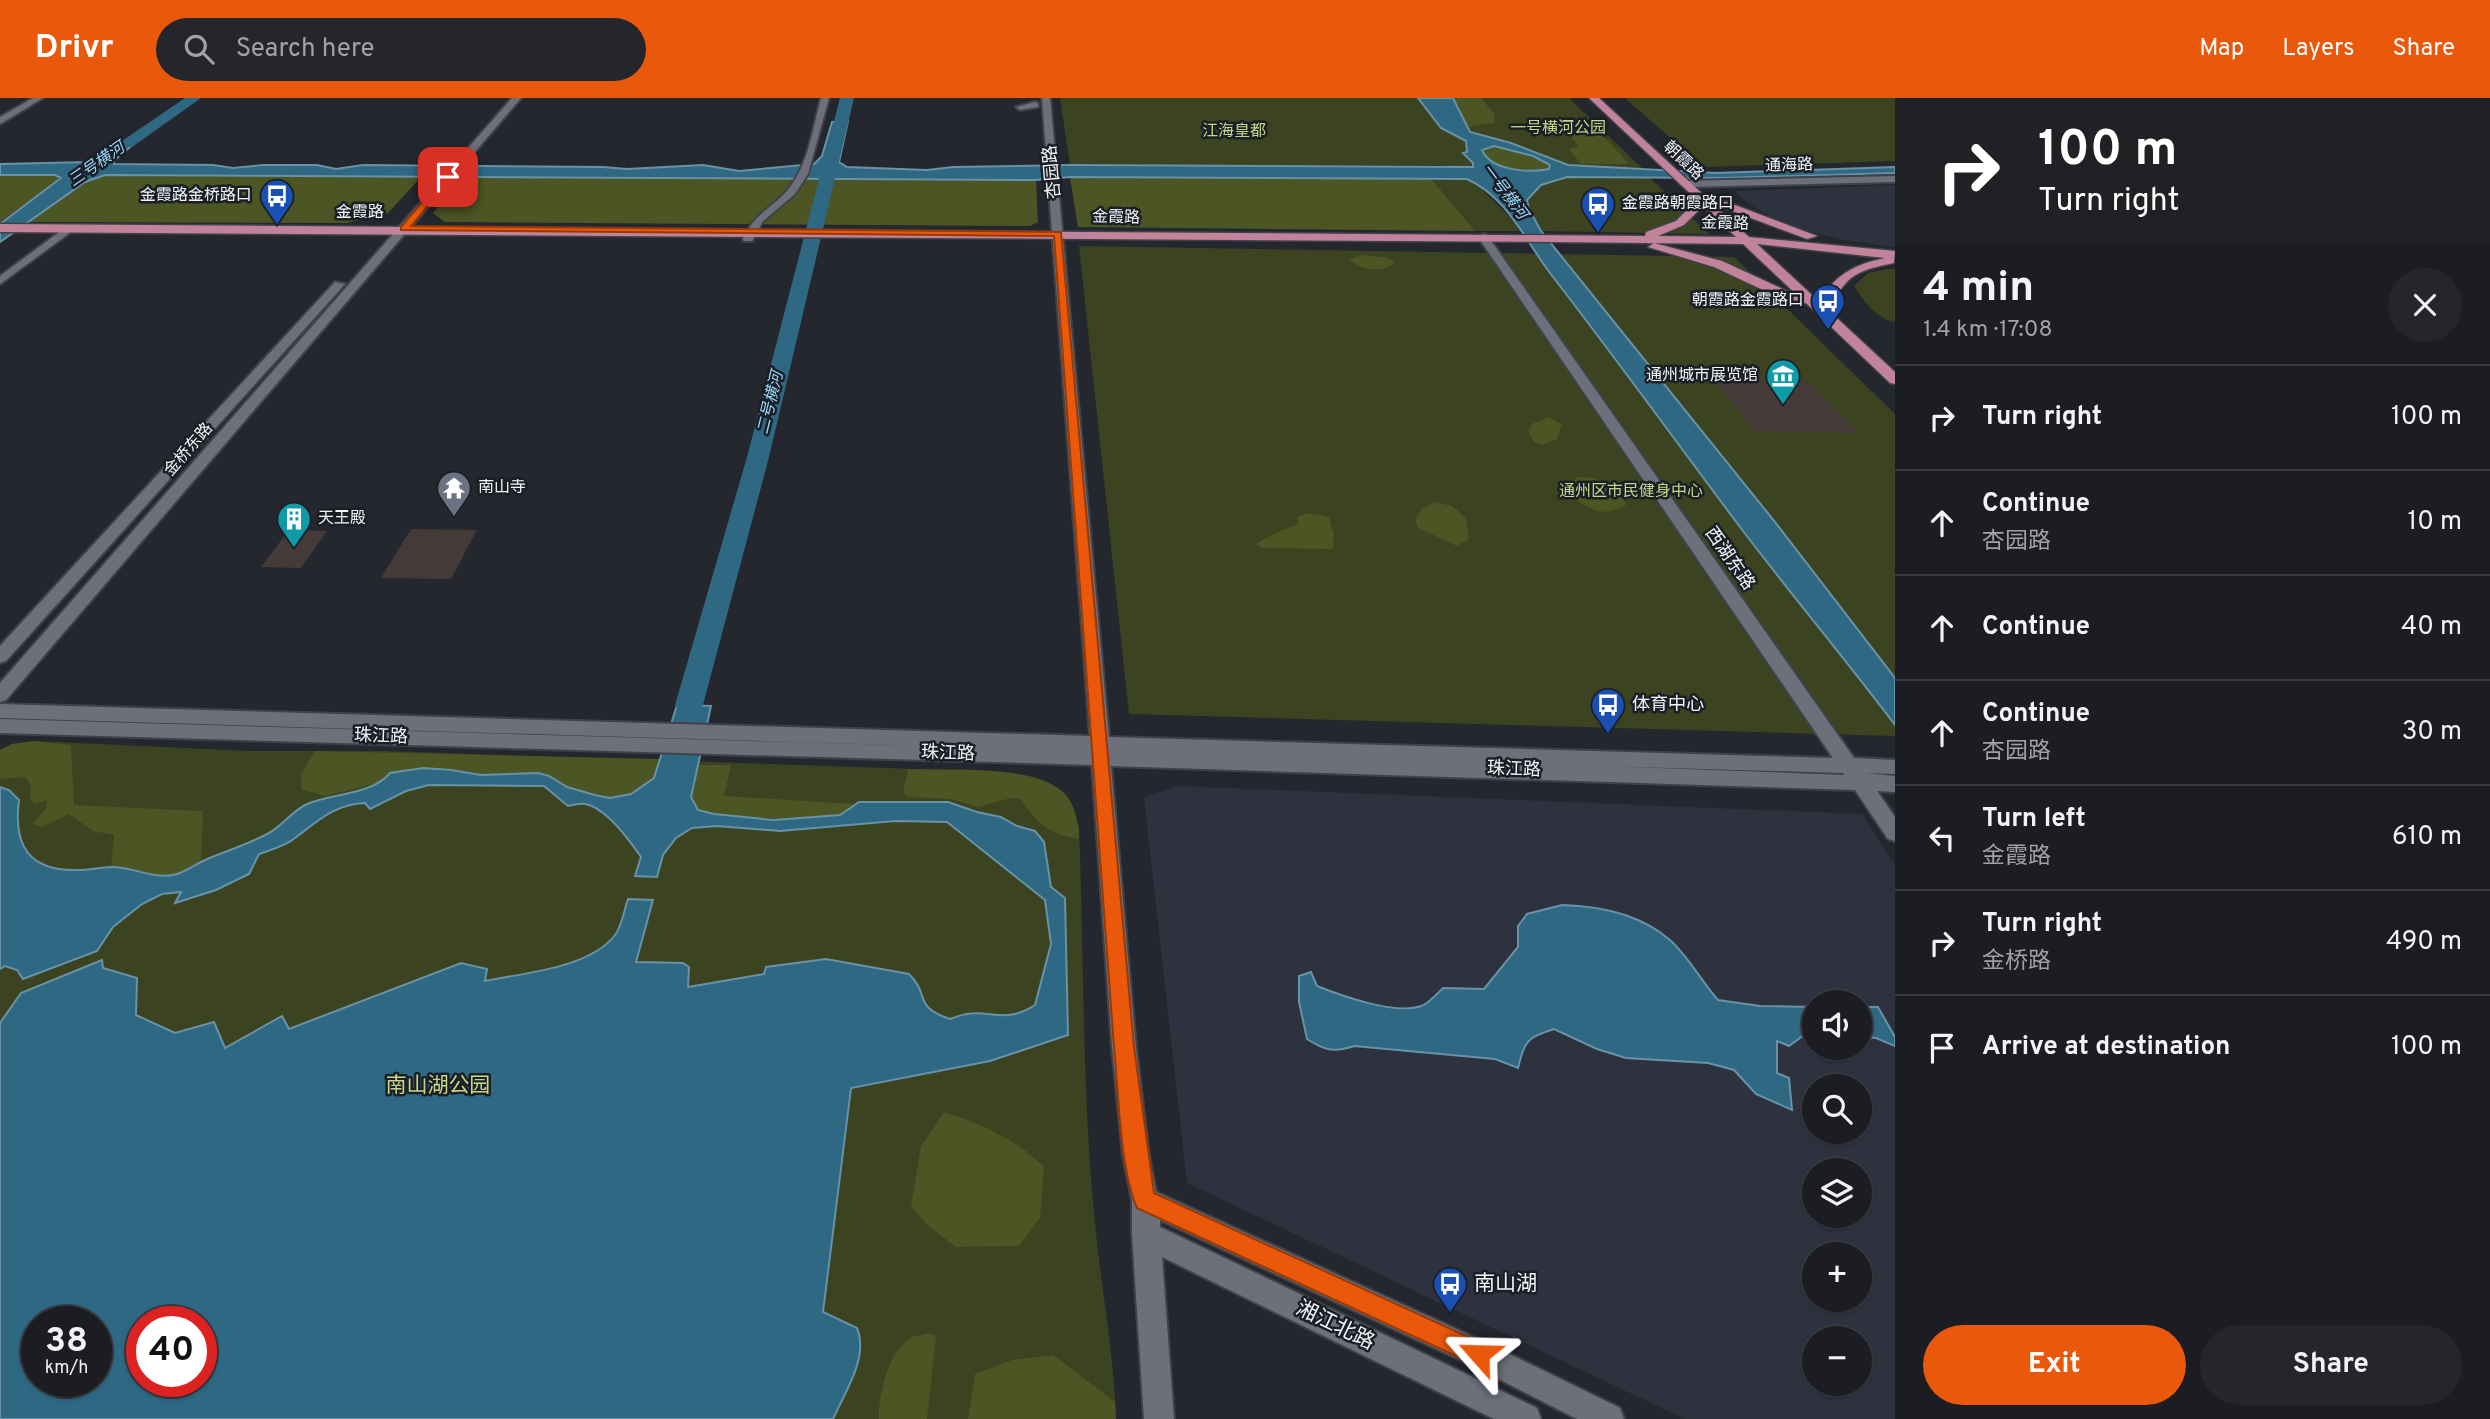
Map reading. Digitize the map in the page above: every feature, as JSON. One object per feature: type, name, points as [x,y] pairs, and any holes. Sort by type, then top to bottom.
[{"type":"main road","name":"朝霞路","points":[[1594,98],[1667,168],[1688,179],[1723,204],[1770,244],[1895,362]]},
{"type":"main road","name":"朝霞路","points":[[1604,98],[1688,179],[1702,201],[1831,320]]},
{"type":"main road","points":[[1630,239],[1650,235],[1680,223],[1702,201]]},
{"type":"main road","points":[[1723,204],[1787,229],[1870,252]]},
{"type":"main road","name":"金霞路","points":[[0,231],[1485,240],[1552,238],[1748,244]]},
{"type":"main road","name":"金霞路","points":[[1515,240],[1569,243],[1770,244],[1870,252],[1893,258]]},
{"type":"main road","points":[[1645,244],[1718,264],[1783,293],[1831,320],[1895,380]]},
{"type":"main road","name":"金霞路","points":[[1770,244],[1893,258]]},
{"type":"main road","points":[[1827,298],[1836,283],[1850,271],[1893,258]]},
{"type":"street","points":[[0,121],[39,98]]},
{"type":"street","points":[[394,232],[434,177],[505,98]]},
{"type":"street","points":[[394,232],[460,164],[517,98]]},
{"type":"street","points":[[749,235],[756,221],[769,207],[788,196],[800,181],[825,98]]},
{"type":"street","name":"杏园路","points":[[1046,98],[1124,1047],[1136,1156],[1145,1200]]},
{"type":"street","points":[[1020,107],[1035,105]]},
{"type":"street","name":"通海路","points":[[1688,179],[1895,179]]},
{"type":"street","points":[[0,281],[66,232]]},
{"type":"street","name":"金桥东路","points":[[0,657],[394,232]]},
{"type":"street","name":"金桥东路","points":[[0,695],[394,232]]},
{"type":"street","name":"西湖东路","points":[[1485,240],[1895,833]]},
{"type":"street","name":"珠江路","points":[[0,711],[654,738],[1100,751],[1560,771],[1854,775],[1895,784]]},
{"type":"street","name":"珠江路","points":[[0,726],[654,738]]},
{"type":"street","name":"珠江路","points":[[1854,775],[1895,767]]},
{"type":"street","points":[[1145,1200],[1145,1234],[1159,1419]]},
{"type":"street","name":"湘江北路","points":[[1145,1200],[1479,1354],[1609,1419]]},
{"type":"street","name":"湘江北路","points":[[1145,1234],[1526,1419]]},
{"type":"shaded area","points":[[1895,185],[1895,247],[1844,240],[1802,229],[1771,217],[1745,201],[1735,191]]},
{"type":"shaded area","points":[[1177,786],[1862,814],[1895,866],[1895,1419],[1685,1419],[1187,1183],[1144,797]]},
{"type":"green space","name":"江海皇都","points":[[1060,98],[1418,98],[1441,128],[1466,141],[1468,152],[1464,153],[1474,165],[1464,169],[1441,165],[1070,165]]},
{"type":"green space","name":"一号横河公园","points":[[1453,98],[1569,98],[1642,168],[1568,165],[1511,143],[1470,132],[1466,130],[1463,115]]},
{"type":"green space","points":[[1453,98],[1481,98],[1495,115],[1494,123],[1466,127],[1459,105]]},
{"type":"green space","points":[[1625,98],[1895,98],[1895,161],[1703,167]]},
{"type":"green space","points":[[1580,128],[1601,136],[1629,164],[1581,164],[1569,149],[1579,147],[1572,138],[1574,132]]},
{"type":"green space","points":[[1494,146],[1517,151],[1550,164],[1549,169],[1521,170],[1502,166],[1493,162],[1482,150]]},
{"type":"green space","points":[[0,175],[55,175],[61,178],[0,222]]},
{"type":"green space","points":[[105,175],[421,177],[388,213],[347,223],[28,222],[85,182]]},
{"type":"green space","points":[[464,177],[1036,180],[1038,222],[1030,226],[445,222],[433,213]]},
{"type":"green space","points":[[1070,177],[1431,178],[1475,231],[1078,227]]},
{"type":"green space","points":[[1567,177],[1649,177],[1709,234],[1541,231],[1527,200],[1541,185]]},
{"type":"green space","points":[[1431,178],[1461,178],[1474,182],[1524,231],[1475,231]]},
{"type":"green space","name":"通州区市民健身中心","points":[[1079,246],[1734,257],[1895,414],[1895,736],[1129,714]]},
{"type":"green space","points":[[1361,255],[1389,258],[1395,263],[1378,270],[1349,260]]},
{"type":"green space","points":[[1895,269],[1895,322],[1876,313],[1854,286],[1868,273]]},
{"type":"green space","points":[[1549,417],[1562,424],[1557,439],[1542,445],[1534,442],[1528,431],[1532,424]]},
{"type":"green space","points":[[1577,477],[1593,478],[1613,486],[1619,491],[1626,505],[1601,512],[1579,502],[1565,489]]},
{"type":"green space","points":[[1434,502],[1452,506],[1466,518],[1469,539],[1457,546],[1418,528],[1415,519],[1422,509]]},
{"type":"green space","points":[[1307,513],[1329,517],[1334,535],[1333,549],[1263,548],[1256,544],[1298,524],[1297,517]]},
{"type":"green space","name":"南山湖公园","points":[[34,741],[250,751],[385,751],[1004,772],[1047,783],[1066,794],[1079,826],[1090,1165],[1113,1367],[1116,1419],[0,1419],[0,750],[12,744]]},
{"type":"green space","points":[[34,741],[71,745],[74,805],[203,811],[201,862],[183,872],[168,875],[111,867],[114,835],[93,831],[69,814],[42,827],[33,824],[46,808],[47,800],[35,804],[30,799],[31,786],[26,777],[0,779],[0,750],[12,744]]},
{"type":"green space","points":[[315,751],[660,759],[654,778],[631,794],[610,798],[567,787],[538,773],[481,775],[423,768],[390,773],[382,782],[326,796],[302,790],[301,774]]},
{"type":"green space","points":[[697,765],[731,765],[724,796],[853,804],[840,815],[832,817],[749,818],[698,810],[691,797]]},
{"type":"green space","points":[[908,769],[1013,773],[1052,784],[1065,794],[1074,809],[1079,839],[1045,827],[1021,799],[1011,798],[978,807],[950,799],[908,797],[903,792]]},
{"type":"green space","points":[[944,1112],[998,1134],[1022,1148],[1044,1167],[1040,1218],[1019,1246],[956,1247],[931,1228],[911,1207],[921,1146]]},
{"type":"green space","points":[[928,1333],[936,1336],[927,1419],[879,1419],[880,1398],[886,1374],[897,1351],[912,1337]]},
{"type":"green space","points":[[1053,1355],[1115,1402],[1116,1419],[968,1419],[975,1374],[1012,1360]]},
{"type":"water","name":"一号横河","points":[[1418,98],[1453,98],[1470,132],[1511,143],[1568,165],[1716,173],[1895,167],[1895,173],[1723,178],[1567,177],[1541,185],[1527,200],[1541,231],[1775,522],[1895,678],[1895,725],[1748,538],[1550,273],[1514,220],[1493,197],[1467,179],[1070,177],[1036,180],[105,175],[85,182],[0,242],[0,224],[61,178],[55,175],[0,175],[0,164],[91,162],[161,120],[114,161],[114,164],[213,165],[233,168],[317,165],[336,169],[363,165],[627,169],[703,165],[739,171],[814,164],[822,156],[832,122],[848,121],[839,162],[847,167],[927,170],[1070,165],[1473,167],[1473,163],[1463,153],[1467,152],[1466,141],[1441,128]],"holes":[[[1494,146],[1533,156],[1550,165],[1549,169],[1511,169],[1493,162],[1482,150]]]},
{"type":"water","points":[[677,705],[711,706],[691,797],[698,810],[773,820],[840,815],[859,802],[948,802],[1001,817],[1017,826],[1035,831],[1044,842],[1051,887],[1065,898],[1068,1035],[990,1061],[851,1088],[823,1312],[857,1328],[860,1351],[854,1374],[833,1419],[0,1419],[0,1023],[21,993],[102,960],[103,968],[137,978],[136,1015],[175,1033],[214,1022],[225,1048],[282,1016],[289,1029],[461,963],[487,969],[485,981],[537,972],[573,962],[604,946],[615,935],[628,899],[653,900],[636,962],[683,963],[689,967],[688,987],[764,974],[766,967],[826,959],[909,974],[916,982],[926,1005],[950,1019],[974,1013],[1012,1015],[1035,1005],[1051,944],[1045,900],[947,822],[895,821],[780,831],[717,826],[692,828],[676,838],[663,855],[657,877],[635,876],[641,857],[601,811],[583,804],[568,806],[544,786],[429,785],[406,791],[370,809],[365,803],[345,806],[319,820],[287,843],[259,854],[249,874],[216,890],[175,903],[181,892],[162,894],[142,904],[113,927],[97,951],[23,979],[17,970],[5,966],[0,969],[0,787],[9,790],[19,800],[18,816],[22,843],[36,860],[60,869],[114,867],[161,876],[181,873],[205,860],[254,841],[274,830],[307,804],[373,786],[390,773],[423,768],[481,775],[538,773],[567,787],[595,795],[610,798],[631,794],[654,778]]},
{"type":"water","points":[[1562,905],[1619,913],[1646,924],[1670,940],[1718,1000],[1760,1006],[1802,1007],[1802,1036],[1789,1046],[1777,1041],[1777,1073],[1789,1078],[1792,1110],[1756,1094],[1734,1070],[1708,1063],[1626,1058],[1597,1049],[1554,1029],[1528,1041],[1518,1068],[1495,1059],[1354,1046],[1329,1049],[1307,1039],[1299,1002],[1299,976],[1311,972],[1317,986],[1369,1003],[1397,1008],[1424,1005],[1443,988],[1484,989],[1518,947],[1518,926],[1527,914]]},
{"type":"water","points":[[1872,1007],[1878,1007],[1895,1037],[1895,1046],[1872,1038]]},
{"type":"building","name":"通州城市展览馆","points":[[1711,378],[1807,381],[1858,433],[1755,431]]},
{"type":"building","points":[[411,529],[477,530],[451,579],[381,578]]},
{"type":"building","name":"天王殿","points":[[289,530],[327,531],[301,568],[261,567]]},
{"type":"waterway","name":"三号横河","points":[[127,144],[194,98]]},
{"type":"waterway","name":"二号横河","points":[[689,705],[758,457],[847,98]]},
{"type":"place","name":"金霞路金桥路口","points":[[277,226]]},
{"type":"place","name":"金霞路朝霞路口","points":[[1598,234]]},
{"type":"place","name":"朝霞路金霞路口","points":[[1828,331]]},
{"type":"place","name":"通州城市展览馆","points":[[1783,406]]},
{"type":"place","name":"南山寺","points":[[454,518]]},
{"type":"place","name":"天王殿","points":[[294,549]]},
{"type":"place","name":"体育中心","points":[[1608,735]]},
{"type":"place","name":"南山湖","points":[[1450,1314]]},
{"type":"route","points":[[448,177],[404,229],[1058,234],[1124,1047],[1136,1156],[1145,1200],[1479,1354]]}]
